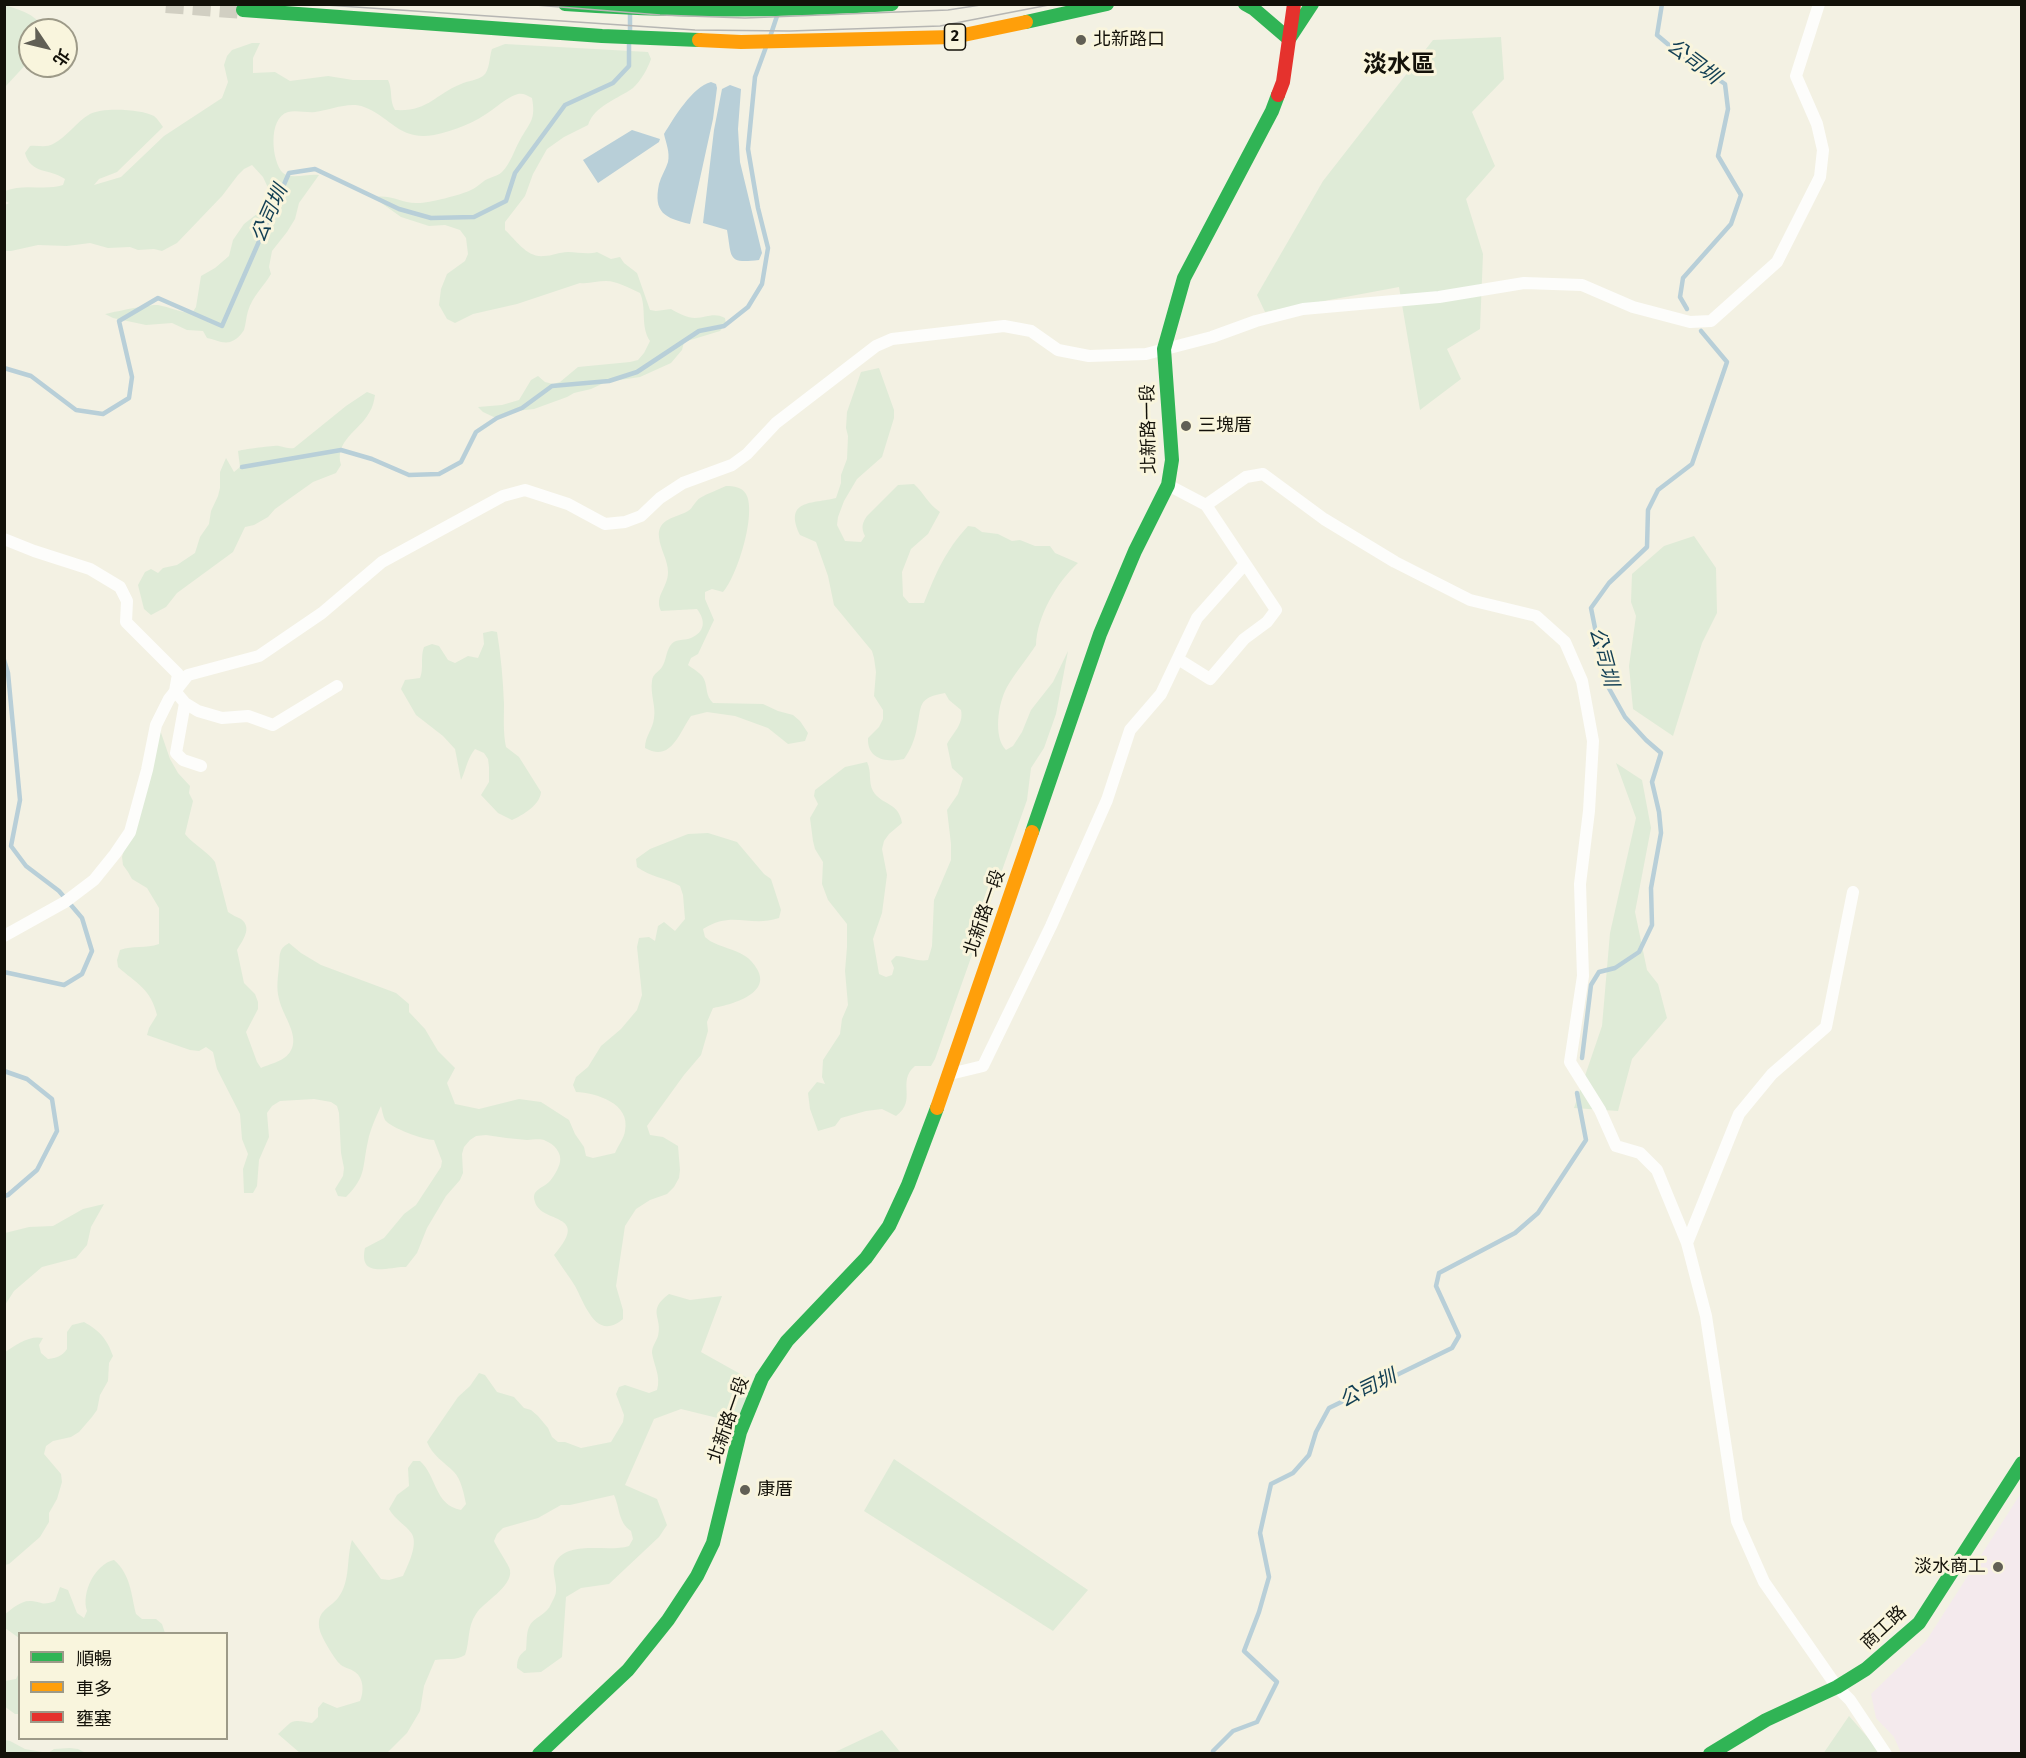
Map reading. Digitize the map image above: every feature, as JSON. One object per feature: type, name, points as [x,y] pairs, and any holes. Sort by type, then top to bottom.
[{"type":"main road","points":[[565,4],[655,10],[747,11],[892,4]]},
{"type":"main road","name":"2","points":[[243,10],[602,36],[741,42],[954,37],[1107,4]]},
{"type":"main road","points":[[1245,4],[1289,39],[1312,4]]},
{"type":"main road","name":"北新路一段","points":[[539,1754],[628,1670],[668,1620],[697,1576],[713,1543],[740,1432],[762,1378],[787,1341],[866,1258],[889,1226],[908,1185],[950,1074],[1100,634],[1135,551],[1168,485],[1172,460],[1164,349],[1185,278],[1272,111],[1283,82],[1294,4]]},
{"type":"main road","name":"商工路","points":[[1710,1754],[1766,1720],[1837,1688],[1866,1669],[1918,1623],[2022,1463]]},
{"type":"street","points":[[4,936],[70,898],[93,880],[130,832],[147,770],[156,725],[169,699],[188,675],[259,656],[322,613],[382,562],[503,496],[525,490],[568,504],[605,524],[625,522],[642,516],[660,498],[683,483],[732,465],[747,454],[776,423],[876,346],[892,339],[1004,326],[1031,331],[1058,350],[1089,356],[1146,354],[1212,337],[1256,321],[1303,309],[1439,297],[1524,283],[1582,285],[1633,307],[1690,322],[1712,321],[1777,262],[1820,177],[1823,150],[1817,124],[1796,76],[1819,4]]},
{"type":"street","points":[[1206,505],[1246,477],[1263,474],[1324,519],[1395,562],[1470,600],[1536,616],[1565,642],[1582,681],[1593,741],[1589,810],[1580,884],[1583,976],[1570,1062],[1600,1110],[1616,1146],[1640,1153],[1657,1170],[1687,1243],[1706,1316],[1737,1521],[1764,1582],[1837,1688],[1850,1700],[1886,1754]]},
{"type":"street","points":[[1168,485],[1206,505],[1276,610],[1267,622],[1245,639],[1210,679],[1178,659]]},
{"type":"street","points":[[4,539],[34,552],[90,569],[120,587],[127,601],[126,622],[177,674],[175,691],[185,703],[198,711],[222,718],[248,716],[273,725],[337,686]]},
{"type":"street","points":[[950,1074],[983,1066],[1051,926],[1098,822],[1130,730],[1161,694],[1197,618],[1245,564]]},
{"type":"street","points":[[185,703],[176,753],[183,760],[201,766]]},
{"type":"street","points":[[1687,1243],[1739,1114],[1772,1074],[1826,1027],[1853,892]]},
{"type":"shaded area","name":"淡水商工","points":[[2021,1493],[2021,1753],[1901,1753],[1894,1737],[1876,1718],[1871,1694],[1926,1641]]},
{"type":"green space","points":[[8,6],[34,18],[18,18],[18,73],[5,87],[4,7]]},
{"type":"green space","points":[[1501,37],[1504,79],[1472,112],[1495,166],[1466,199],[1483,254],[1480,329],[1447,349],[1461,379],[1420,410],[1399,287],[1265,312],[1257,295],[1323,181],[1433,40]]},
{"type":"green space","points":[[252,43],[260,43],[253,58],[253,73],[275,72],[290,81],[328,76],[353,80],[388,80],[395,110],[423,106],[452,88],[481,77],[487,71],[492,49],[505,44],[648,52],[650,63],[633,88],[601,107],[588,125],[547,149],[533,174],[525,196],[505,222],[505,230],[522,248],[538,256],[565,252],[597,252],[611,259],[620,257],[637,273],[650,310],[671,309],[692,318],[717,315],[725,318],[726,324],[720,331],[684,342],[682,350],[671,363],[640,377],[606,382],[534,409],[515,411],[498,419],[478,407],[502,405],[519,400],[531,380],[538,376],[545,382],[553,384],[560,382],[578,367],[638,360],[650,341],[645,329],[640,293],[610,281],[580,283],[517,304],[473,314],[455,323],[447,319],[439,305],[441,289],[447,274],[465,261],[468,254],[466,238],[460,230],[445,225],[429,226],[401,217],[373,197],[380,196],[412,203],[430,202],[474,189],[487,179],[501,173],[510,161],[533,116],[532,98],[522,94],[509,98],[472,122],[434,135],[412,135],[373,111],[358,105],[346,105],[315,112],[291,111],[281,116],[274,131],[274,151],[279,168],[286,175],[291,176],[319,175],[299,203],[295,219],[287,232],[272,251],[269,267],[271,274],[250,306],[244,330],[230,342],[207,338],[203,331],[187,330],[172,323],[146,325],[105,314],[154,305],[192,313],[196,307],[201,276],[229,256],[233,240],[244,224],[267,206],[270,199],[270,192],[263,177],[252,165],[238,175],[222,196],[177,243],[162,251],[138,250],[130,247],[108,248],[90,243],[67,246],[38,245],[5,251],[5,205],[9,203],[5,201],[5,191],[19,188],[56,187],[63,185],[65,179],[32,165],[25,153],[30,146],[53,144],[85,117],[103,110],[132,110],[154,116],[163,127],[117,172],[99,179],[94,185],[121,177],[164,136],[222,98],[228,82],[224,65],[227,56],[232,50]]},
{"type":"green space","points":[[879,368],[894,410],[894,418],[882,457],[857,479],[844,501],[837,525],[845,541],[861,542],[865,536],[863,526],[867,516],[898,485],[914,484],[940,512],[928,534],[911,549],[902,572],[903,596],[909,603],[924,603],[942,563],[953,544],[968,526],[975,527],[982,532],[998,534],[1012,541],[1020,540],[1035,546],[1050,546],[1055,553],[1078,563],[1050,600],[1040,623],[1036,645],[1010,682],[1001,702],[998,729],[999,737],[1006,750],[1013,746],[1022,732],[1031,710],[1053,682],[1068,651],[1056,714],[1044,748],[1031,768],[1027,800],[935,1059],[931,1066],[915,1066],[910,1072],[906,1085],[906,1104],[896,1116],[882,1109],[866,1111],[841,1118],[835,1126],[818,1131],[810,1109],[808,1093],[817,1082],[825,1084],[822,1077],[823,1060],[840,1034],[842,1019],[848,1005],[845,971],[847,924],[828,900],[822,884],[823,862],[815,849],[810,818],[818,804],[814,796],[815,790],[845,767],[867,762],[876,796],[894,807],[900,816],[902,823],[889,834],[882,849],[887,875],[882,913],[873,939],[879,974],[886,977],[892,975],[894,968],[891,961],[896,956],[928,960],[932,946],[934,900],[951,860],[947,810],[958,794],[963,778],[952,768],[947,744],[961,720],[961,710],[949,700],[945,693],[930,697],[922,704],[914,740],[904,759],[884,760],[871,751],[868,738],[879,727],[883,719],[883,710],[874,696],[876,672],[872,651],[834,605],[828,576],[816,542],[800,535],[796,523],[795,515],[803,505],[836,498],[847,459],[847,412],[861,372]]},
{"type":"green space","points":[[367,392],[375,395],[372,406],[365,419],[344,443],[341,449],[341,465],[336,473],[313,482],[275,509],[268,517],[245,527],[233,552],[177,593],[166,607],[151,615],[144,609],[138,585],[145,572],[151,569],[158,573],[163,568],[177,565],[195,553],[200,537],[209,524],[211,511],[220,488],[220,472],[226,458],[234,472],[240,467],[238,451],[276,446],[294,448]]},
{"type":"green space","points":[[726,486],[738,487],[746,494],[749,503],[744,544],[734,573],[723,592],[712,589],[705,592],[705,599],[714,620],[698,654],[691,658],[688,665],[703,677],[713,703],[763,704],[793,715],[808,733],[805,741],[788,744],[768,728],[735,716],[707,712],[691,716],[678,738],[668,749],[654,752],[645,748],[654,718],[653,678],[663,665],[672,643],[696,636],[703,626],[697,609],[661,611],[659,601],[668,572],[659,531],[664,522],[688,511],[700,498]]},
{"type":"green space","points":[[1694,536],[1716,568],[1717,613],[1702,643],[1673,736],[1633,709],[1629,666],[1636,616],[1631,602],[1632,574],[1664,546]]},
{"type":"green space","points":[[497,632],[500,650],[506,747],[519,757],[541,792],[534,805],[512,820],[498,813],[481,795],[489,782],[488,759],[484,753],[475,749],[461,780],[455,749],[443,736],[416,715],[401,689],[405,680],[420,678],[424,647],[432,644],[439,646],[448,660],[455,663],[468,656],[478,658],[484,644],[483,633]]},
{"type":"green space","points":[[159,727],[170,759],[178,773],[190,786],[189,793],[193,801],[185,834],[215,862],[228,912],[241,919],[246,926],[245,934],[237,950],[244,983],[255,994],[258,1002],[258,1009],[246,1032],[261,1068],[283,1059],[292,1048],[293,1036],[281,1005],[277,986],[280,953],[289,943],[321,965],[396,993],[409,1004],[409,1012],[425,1029],[438,1051],[455,1068],[447,1083],[455,1104],[479,1109],[519,1099],[541,1102],[569,1120],[584,1147],[586,1156],[593,1158],[615,1153],[624,1134],[625,1121],[623,1113],[610,1101],[602,1097],[576,1092],[573,1085],[576,1077],[588,1067],[601,1046],[621,1029],[637,1010],[642,995],[637,947],[639,938],[649,937],[655,941],[658,926],[664,922],[675,931],[685,919],[680,886],[637,867],[636,859],[650,849],[688,834],[708,833],[737,842],[771,879],[781,910],[779,918],[768,921],[723,921],[703,929],[705,937],[710,941],[750,960],[757,969],[760,978],[759,985],[747,997],[713,1008],[707,1022],[708,1031],[701,1055],[647,1126],[650,1135],[663,1137],[678,1146],[680,1170],[674,1187],[667,1194],[650,1200],[636,1209],[625,1226],[616,1286],[623,1310],[623,1319],[614,1325],[606,1326],[593,1318],[554,1255],[568,1232],[566,1225],[539,1209],[535,1202],[534,1195],[551,1180],[560,1162],[557,1149],[544,1140],[522,1140],[486,1135],[476,1136],[470,1140],[462,1154],[463,1173],[460,1180],[446,1196],[427,1228],[417,1253],[406,1267],[371,1268],[366,1264],[364,1258],[365,1248],[384,1238],[404,1214],[416,1205],[441,1167],[442,1161],[434,1140],[408,1133],[388,1123],[381,1106],[370,1132],[361,1177],[346,1197],[338,1196],[335,1189],[343,1176],[344,1168],[337,1106],[331,1102],[314,1099],[280,1101],[272,1106],[267,1113],[269,1137],[259,1160],[257,1186],[253,1193],[244,1193],[243,1169],[248,1154],[242,1139],[240,1114],[217,1069],[213,1052],[206,1047],[199,1051],[190,1050],[147,1035],[157,1015],[154,1006],[142,987],[118,967],[117,960],[120,950],[159,944],[159,908],[147,888],[132,879],[123,865],[122,857]]},
{"type":"green space","points":[[1616,763],[1642,780],[1651,828],[1635,912],[1647,970],[1658,984],[1667,1018],[1632,1059],[1618,1111],[1574,1108],[1602,1026],[1610,933],[1636,818]]},
{"type":"green space","points":[[104,1204],[91,1227],[87,1245],[76,1258],[42,1267],[14,1291],[5,1305],[5,1233],[29,1227],[53,1226],[83,1209]]},
{"type":"green space","points":[[669,1294],[690,1300],[722,1296],[701,1352],[760,1385],[746,1425],[681,1409],[654,1419],[625,1485],[657,1499],[667,1525],[659,1537],[609,1584],[581,1588],[566,1597],[562,1657],[541,1672],[524,1673],[517,1668],[518,1660],[526,1650],[529,1627],[549,1608],[555,1596],[555,1563],[569,1551],[589,1548],[620,1548],[629,1546],[633,1539],[631,1531],[621,1519],[614,1495],[561,1505],[538,1518],[503,1528],[494,1541],[508,1564],[510,1576],[502,1588],[476,1614],[471,1624],[465,1655],[454,1659],[435,1660],[424,1686],[420,1711],[407,1733],[387,1753],[300,1753],[278,1734],[292,1722],[312,1723],[318,1717],[318,1708],[323,1702],[337,1708],[360,1701],[363,1689],[358,1675],[342,1666],[331,1653],[319,1624],[321,1615],[338,1598],[345,1584],[352,1540],[381,1579],[389,1580],[403,1576],[412,1555],[414,1539],[410,1531],[389,1509],[397,1495],[409,1486],[408,1468],[413,1461],[420,1461],[426,1467],[441,1496],[452,1507],[461,1510],[466,1504],[456,1475],[435,1455],[427,1442],[458,1397],[479,1373],[485,1375],[497,1392],[514,1397],[524,1408],[538,1416],[558,1442],[581,1448],[611,1442],[623,1422],[624,1415],[616,1394],[619,1387],[625,1385],[649,1393],[657,1390],[658,1376],[652,1353],[659,1329],[657,1310],[658,1305]]},
{"type":"green space","points":[[84,1322],[102,1336],[111,1350],[113,1356],[109,1363],[108,1381],[100,1395],[97,1410],[79,1432],[71,1437],[53,1441],[46,1446],[44,1454],[61,1474],[62,1482],[57,1499],[49,1513],[49,1522],[40,1537],[5,1565],[5,1352],[23,1341],[38,1337],[43,1338],[39,1345],[41,1353],[48,1359],[57,1357],[67,1349],[67,1332],[72,1325]]},
{"type":"green space","points":[[894,1459],[1088,1590],[1053,1631],[864,1511]]},
{"type":"green space","points":[[114,1560],[124,1572],[136,1614],[142,1619],[156,1619],[162,1624],[165,1632],[18,1632],[18,1637],[5,1628],[5,1614],[14,1607],[27,1601],[44,1603],[55,1601],[60,1587],[68,1590],[77,1613],[84,1618],[87,1611],[86,1596],[91,1580],[107,1563]]},
{"type":"green space","points":[[18,1675],[18,1714],[4,1706],[5,1681],[16,1679]]},
{"type":"green space","points":[[1849,1716],[1878,1749],[1881,1754],[1823,1754]]},
{"type":"green space","points":[[882,1730],[901,1753],[833,1753]]},
{"type":"green space","points":[[5,1740],[25,1749],[48,1753],[5,1753]]},
{"type":"green space","points":[[70,1748],[86,1753],[48,1753],[54,1749]]},
{"type":"water","points":[[711,82],[716,84],[717,88],[713,119],[690,224],[663,213],[658,202],[659,184],[668,158],[664,134],[690,96]]},
{"type":"water","points":[[730,85],[741,89],[738,129],[740,162],[762,253],[759,260],[736,260],[731,253],[727,230],[703,223],[714,130],[722,89]]},
{"type":"water","points":[[632,130],[660,139],[659,142],[598,183],[583,160]]},
{"type":"waterway","name":"公司圳","points":[[1662,4],[1657,35],[1676,51],[1725,84],[1728,109],[1718,156],[1741,195],[1731,224],[1683,278],[1680,297],[1687,309]]},
{"type":"waterway","name":"公司圳","points":[[630,12],[630,34]]},
{"type":"waterway","points":[[770,37],[778,13]]},
{"type":"waterway","name":"公司圳","points":[[4,368],[31,376],[76,410],[103,414],[129,398],[132,377],[119,321],[158,298],[222,326],[289,173],[315,169],[399,209],[431,218],[474,217],[506,201],[515,173],[565,105],[613,83],[629,66],[629,42]]},
{"type":"waterway","points":[[242,467],[341,450],[372,459],[409,475],[439,474],[461,462],[476,432],[497,418],[522,408],[552,386],[609,381],[637,372],[699,331],[724,326],[748,307],[762,284],[768,248],[758,208],[748,149],[755,77],[766,47]]},
{"type":"waterway","name":"公司圳","points":[[1582,1058],[1591,985],[1599,972],[1615,968],[1639,952],[1652,925],[1651,888],[1661,833],[1652,782],[1661,753],[1625,717],[1606,683],[1591,608],[1609,583],[1647,547],[1648,510],[1658,490],[1692,464],[1727,362],[1701,331]]},
{"type":"waterway","name":"公司圳","points":[[4,660],[8,673],[20,800],[11,846],[26,866],[59,891],[82,918],[92,951],[82,974],[64,985],[4,972]]},
{"type":"waterway","name":"公司圳","points":[[4,1071],[27,1079],[52,1099],[57,1131],[37,1170],[4,1196]]},
{"type":"waterway","name":"公司圳","points":[[1213,1754],[1213,1751],[1233,1731],[1257,1722],[1277,1682],[1244,1651],[1269,1577],[1260,1533],[1271,1484],[1293,1473],[1309,1455],[1316,1432],[1329,1408],[1452,1348],[1459,1336],[1436,1286],[1439,1273],[1515,1233],[1538,1213],[1586,1140],[1577,1093]]},
{"type":"tunnel","points":[[166,4],[243,10]]},
{"type":"tram line","points":[[311,4],[695,30],[790,31],[940,26],[1054,4]]},
{"type":"tram line","points":[[523,4],[660,15],[745,18],[948,10],[987,4]]},
{"type":"traffic: fast","points":[[565,4],[728,10],[892,4]]},
{"type":"traffic: fast","points":[[1026,22],[1107,4]]},
{"type":"traffic: fast","points":[[1245,4],[1289,39],[1312,4]]},
{"type":"traffic: fast","points":[[243,10],[602,36],[699,40]]},
{"type":"traffic: fast","points":[[1032,832],[1100,634],[1135,551],[1168,485],[1172,460],[1164,349],[1184,278],[1272,111],[1278,95]]},
{"type":"traffic: fast","points":[[539,1754],[628,1670],[668,1620],[697,1576],[713,1543],[740,1432],[762,1378],[787,1341],[866,1258],[889,1226],[908,1185],[937,1108]]},
{"type":"traffic: fast","points":[[1710,1754],[1766,1720],[1837,1687],[1866,1669],[1919,1623],[2022,1463]]},
{"type":"traffic: slow","points":[[699,40],[741,42],[954,37],[1026,22]]},
{"type":"traffic: slow","points":[[937,1108],[1032,832]]},
{"type":"traffic: jam","points":[[1278,95],[1283,82],[1294,4]]},
{"type":"place","name":"北新路口","points":[[1081,40]]},
{"type":"place","name":"三塊厝","points":[[1186,426]]},
{"type":"place","name":"康厝","points":[[745,1490]]},
{"type":"place","name":"淡水商工","points":[[1998,1567]]},
{"type":"district","name":"淡水區","points":[[1399,65]]}]
